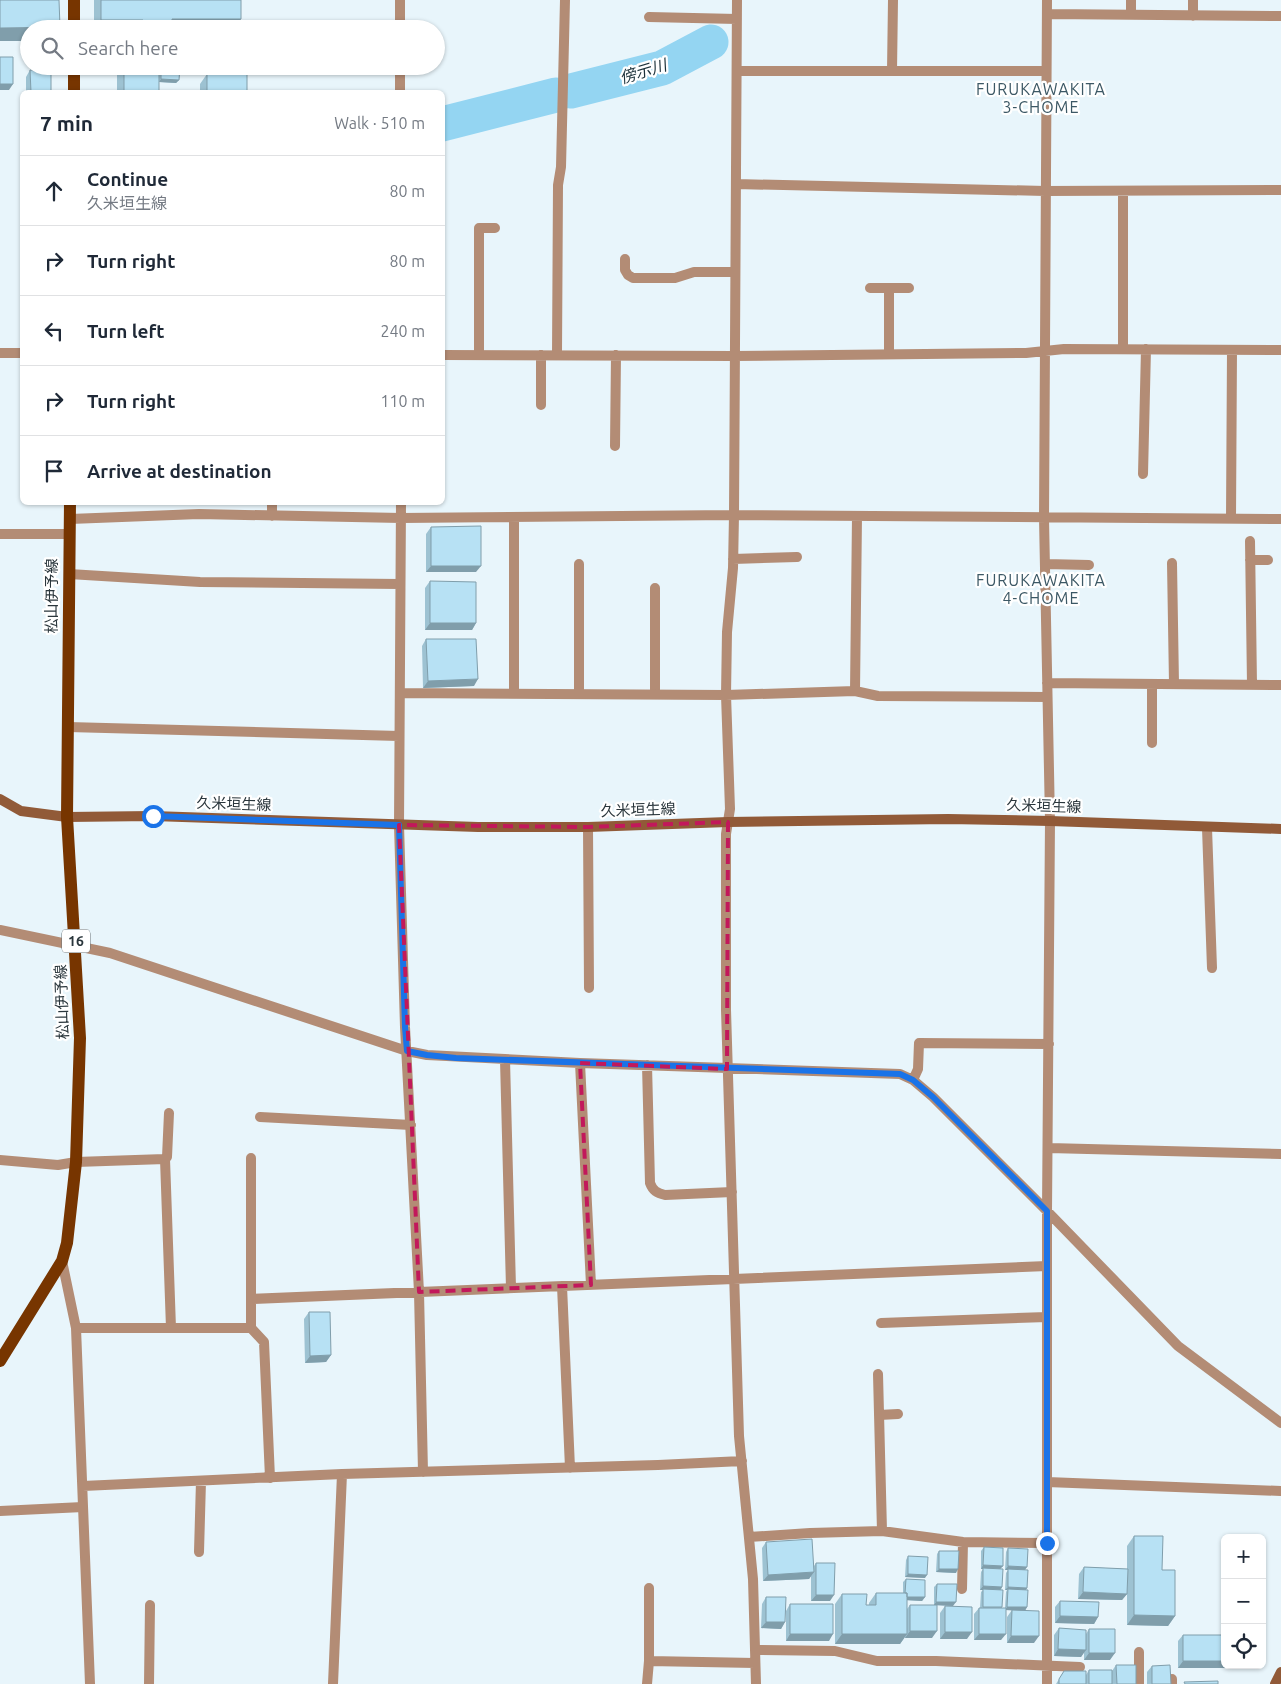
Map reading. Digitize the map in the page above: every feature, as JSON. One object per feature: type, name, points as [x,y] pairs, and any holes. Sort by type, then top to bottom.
[{"type":"main road","points":[[74,0],[74,20]]},
{"type":"main road","points":[[74,75],[74,90]]},
{"type":"main road","name":"松山伊予線","points":[[0,1362],[62,1261],[67,1244],[76,1162],[80,1038],[67,817],[70,505]]},
{"type":"main road","name":"久米垣生線","points":[[0,799],[21,811],[67,817],[153,816],[399,825],[588,827],[948,818],[1281,829]]},
{"type":"main road","points":[[1276,1684],[1281,1672]]},
{"type":"street","points":[[400,0],[400,20]]},
{"type":"street","points":[[557,355],[558,185],[561,167],[565,0]]},
{"type":"street","points":[[737,0],[734,515],[733,559],[727,632],[726,695],[730,809],[726,834],[728,1069],[739,1436],[753,1579],[756,1684]]},
{"type":"street","points":[[892,71],[893,0]]},
{"type":"street","points":[[1047,0],[1044,351],[1044,518],[1050,820],[1047,1211],[1047,1684]]},
{"type":"street","points":[[1131,0],[1131,15]]},
{"type":"street","points":[[1193,0],[1193,16]]},
{"type":"street","points":[[1047,14],[1281,16]]},
{"type":"street","points":[[648,18],[737,19]]},
{"type":"street","points":[[737,71],[1046,71]]},
{"type":"street","points":[[400,75],[400,90]]},
{"type":"street","points":[[736,184],[1045,191],[1281,190]]},
{"type":"street","points":[[1123,191],[1123,349]]},
{"type":"street","points":[[479,355],[479,228],[495,228]]},
{"type":"street","points":[[625,258],[625,270],[633,278],[675,278],[694,272],[735,272]]},
{"type":"street","points":[[870,288],[909,288]]},
{"type":"street","points":[[888,288],[889,354]]},
{"type":"street","points":[[445,354],[734,356],[1044,351],[1064,349],[1281,350]]},
{"type":"street","points":[[1144,474],[1146,350]]},
{"type":"street","points":[[1231,519],[1232,350]]},
{"type":"street","points":[[0,353],[20,353]]},
{"type":"street","points":[[541,355],[541,405]]},
{"type":"street","points":[[615,446],[616,355]]},
{"type":"street","points":[[199,505],[199,514]]},
{"type":"street","points":[[272,505],[272,516]]},
{"type":"street","points":[[401,505],[399,825],[405,1027],[419,1292],[424,1472]]},
{"type":"street","points":[[70,519],[199,514],[401,518],[734,515],[1281,519]]},
{"type":"street","points":[[855,691],[857,516]]},
{"type":"street","points":[[514,517],[514,694]]},
{"type":"street","points":[[0,534],[69,534]]},
{"type":"street","points":[[1250,541],[1252,685]]},
{"type":"street","points":[[733,559],[797,557]]},
{"type":"street","points":[[1250,560],[1268,560]]},
{"type":"street","points":[[1172,563],[1174,684]]},
{"type":"street","points":[[579,564],[579,694]]},
{"type":"street","points":[[1045,564],[1089,565]]},
{"type":"street","points":[[69,574],[200,582],[400,584]]},
{"type":"street","points":[[655,588],[655,694]]},
{"type":"street","points":[[1047,683],[1281,685]]},
{"type":"street","points":[[1152,684],[1152,742]]},
{"type":"street","points":[[400,692],[726,695],[855,691],[878,696],[1047,697]]},
{"type":"street","points":[[68,727],[399,736]]},
{"type":"street","points":[[588,827],[589,988]]},
{"type":"street","points":[[1208,828],[1212,968]]},
{"type":"street","points":[[0,930],[110,953],[407,1051],[427,1055],[456,1058],[647,1066],[900,1074],[913,1080],[933,1097],[1178,1346],[1281,1423]]},
{"type":"street","points":[[913,1080],[918,1069],[919,1043],[1049,1044]]},
{"type":"street","points":[[505,1060],[511,1288]]},
{"type":"street","points":[[580,1063],[591,1285]]},
{"type":"street","points":[[647,1066],[650,1183],[652,1189],[665,1195],[732,1192]]},
{"type":"street","points":[[169,1113],[167,1157],[165,1159],[171,1328]]},
{"type":"street","points":[[260,1117],[411,1125]]},
{"type":"street","points":[[1048,1148],[1281,1154]]},
{"type":"street","points":[[251,1158],[251,1328],[264,1342],[270,1478]]},
{"type":"street","points":[[0,1160],[46,1166],[76,1162],[165,1159]]},
{"type":"street","points":[[62,1261],[76,1328],[90,1684]]},
{"type":"street","points":[[251,1299],[1047,1266]]},
{"type":"street","points":[[562,1286],[570,1468]]},
{"type":"street","points":[[881,1323],[1047,1317]]},
{"type":"street","points":[[76,1328],[251,1328]]},
{"type":"street","points":[[878,1374],[882,1531]]},
{"type":"street","points":[[879,1415],[898,1414]]},
{"type":"street","points":[[83,1486],[342,1474],[742,1461]]},
{"type":"street","points":[[333,1684],[342,1474]]},
{"type":"street","points":[[200,1552],[201,1481]]},
{"type":"street","points":[[1047,1482],[1281,1490]]},
{"type":"street","points":[[0,1511],[83,1507]]},
{"type":"street","points":[[749,1538],[810,1533],[882,1531],[963,1542],[1047,1543]]},
{"type":"street","points":[[962,1589],[963,1542]]},
{"type":"street","points":[[647,1684],[649,1661],[648,1588]]},
{"type":"street","points":[[150,1605],[150,1684]]},
{"type":"street","points":[[755,1650],[835,1651],[877,1661],[936,1661],[1080,1667]]},
{"type":"street","points":[[1139,1652],[1139,1684]]},
{"type":"street","points":[[649,1661],[755,1663]]},
{"type":"highlighted area","points":[[728,822],[727,1069],[580,1063],[591,1285],[419,1292],[399,825],[588,827]]},
{"type":"building","points":[[0,0],[59,0],[60,20],[20,20],[20,28],[0,28]]},
{"type":"building","points":[[101,0],[241,0],[241,19],[101,20]]},
{"type":"building","points":[[0,57],[13,57],[13,84],[0,84]]},
{"type":"building","points":[[30,75],[51,75],[51,90],[31,90]]},
{"type":"building","points":[[124,75],[159,75],[159,90],[124,90]]},
{"type":"building","points":[[161,75],[179,75],[179,80],[161,79]]},
{"type":"building","points":[[207,75],[247,75],[247,90],[207,90]]},
{"type":"building","points":[[481,526],[481,566],[431,566],[431,527]]},
{"type":"building","points":[[430,581],[476,582],[476,623],[430,623]]},
{"type":"building","points":[[426,639],[476,639],[478,679],[428,681]]},
{"type":"building","points":[[309,1312],[330,1312],[331,1355],[310,1356]]},
{"type":"building","points":[[1134,1536],[1163,1536],[1162,1570],[1175,1570],[1175,1616],[1134,1615]]},
{"type":"building","points":[[812,1539],[814,1572],[768,1575],[766,1542]]},
{"type":"building","points":[[984,1547],[1003,1548],[1003,1566],[983,1565]]},
{"type":"building","points":[[1008,1548],[1028,1549],[1027,1567],[1008,1566]]},
{"type":"building","points":[[939,1551],[959,1551],[958,1569],[939,1569]]},
{"type":"building","points":[[908,1556],[928,1557],[927,1575],[908,1574]]},
{"type":"building","points":[[816,1563],[835,1563],[834,1595],[816,1595]]},
{"type":"building","points":[[1084,1567],[1128,1569],[1127,1594],[1083,1592]]},
{"type":"building","points":[[983,1568],[1003,1569],[1002,1587],[983,1586]]},
{"type":"building","points":[[1008,1569],[1028,1570],[1027,1588],[1008,1587]]},
{"type":"building","points":[[906,1579],[925,1580],[925,1597],[907,1597],[907,1593],[905,1593]]},
{"type":"building","points":[[937,1584],[957,1584],[956,1602],[936,1602]]},
{"type":"building","points":[[983,1589],[1003,1590],[1002,1607],[983,1607]]},
{"type":"building","points":[[1008,1589],[1028,1590],[1027,1607],[1007,1607]]},
{"type":"building","points":[[876,1593],[907,1593],[907,1634],[842,1634],[842,1594],[867,1594],[866,1605],[876,1605]]},
{"type":"building","points":[[766,1597],[786,1597],[785,1622],[766,1622]]},
{"type":"building","points":[[1060,1601],[1099,1602],[1098,1617],[1060,1616]]},
{"type":"building","points":[[790,1604],[833,1604],[833,1634],[790,1634]]},
{"type":"building","points":[[910,1605],[937,1605],[937,1631],[910,1631]]},
{"type":"building","points":[[945,1606],[972,1607],[972,1632],[945,1632]]},
{"type":"building","points":[[979,1608],[1006,1608],[1006,1634],[979,1634]]},
{"type":"building","points":[[1012,1610],[1039,1611],[1039,1636],[1011,1636]]},
{"type":"building","points":[[1059,1628],[1086,1630],[1086,1650],[1058,1649]]},
{"type":"building","points":[[1089,1629],[1115,1629],[1115,1653],[1089,1653]]},
{"type":"building","points":[[1183,1635],[1221,1635],[1221,1661],[1183,1661]]},
{"type":"building","points":[[1116,1665],[1136,1665],[1136,1684],[1117,1684]]},
{"type":"building","points":[[1170,1665],[1171,1684],[1152,1684],[1152,1666]]},
{"type":"building","points":[[1089,1670],[1112,1670],[1112,1684],[1089,1684]]},
{"type":"building","points":[[1064,1671],[1086,1671],[1086,1684],[1059,1684],[1059,1679]]},
{"type":"building","points":[[1218,1681],[1218,1684],[1185,1684],[1184,1682]]},
{"type":"waterway","name":"傍示川","points":[[571,91],[662,68],[711,42]]},
{"type":"waterway","name":"傍示川","points":[[445,123],[556,95]]},
{"type":"district","name":"FURUKAWAKITA 3-CHOME","points":[[1041,98]]},
{"type":"district","name":"FURUKAWAKITA 4-CHOME","points":[[1041,589]]},
{"type":"route","points":[[153,816],[399,825],[407,1051],[456,1058],[900,1074],[913,1080],[933,1097],[1047,1211],[1047,1543]]}]
